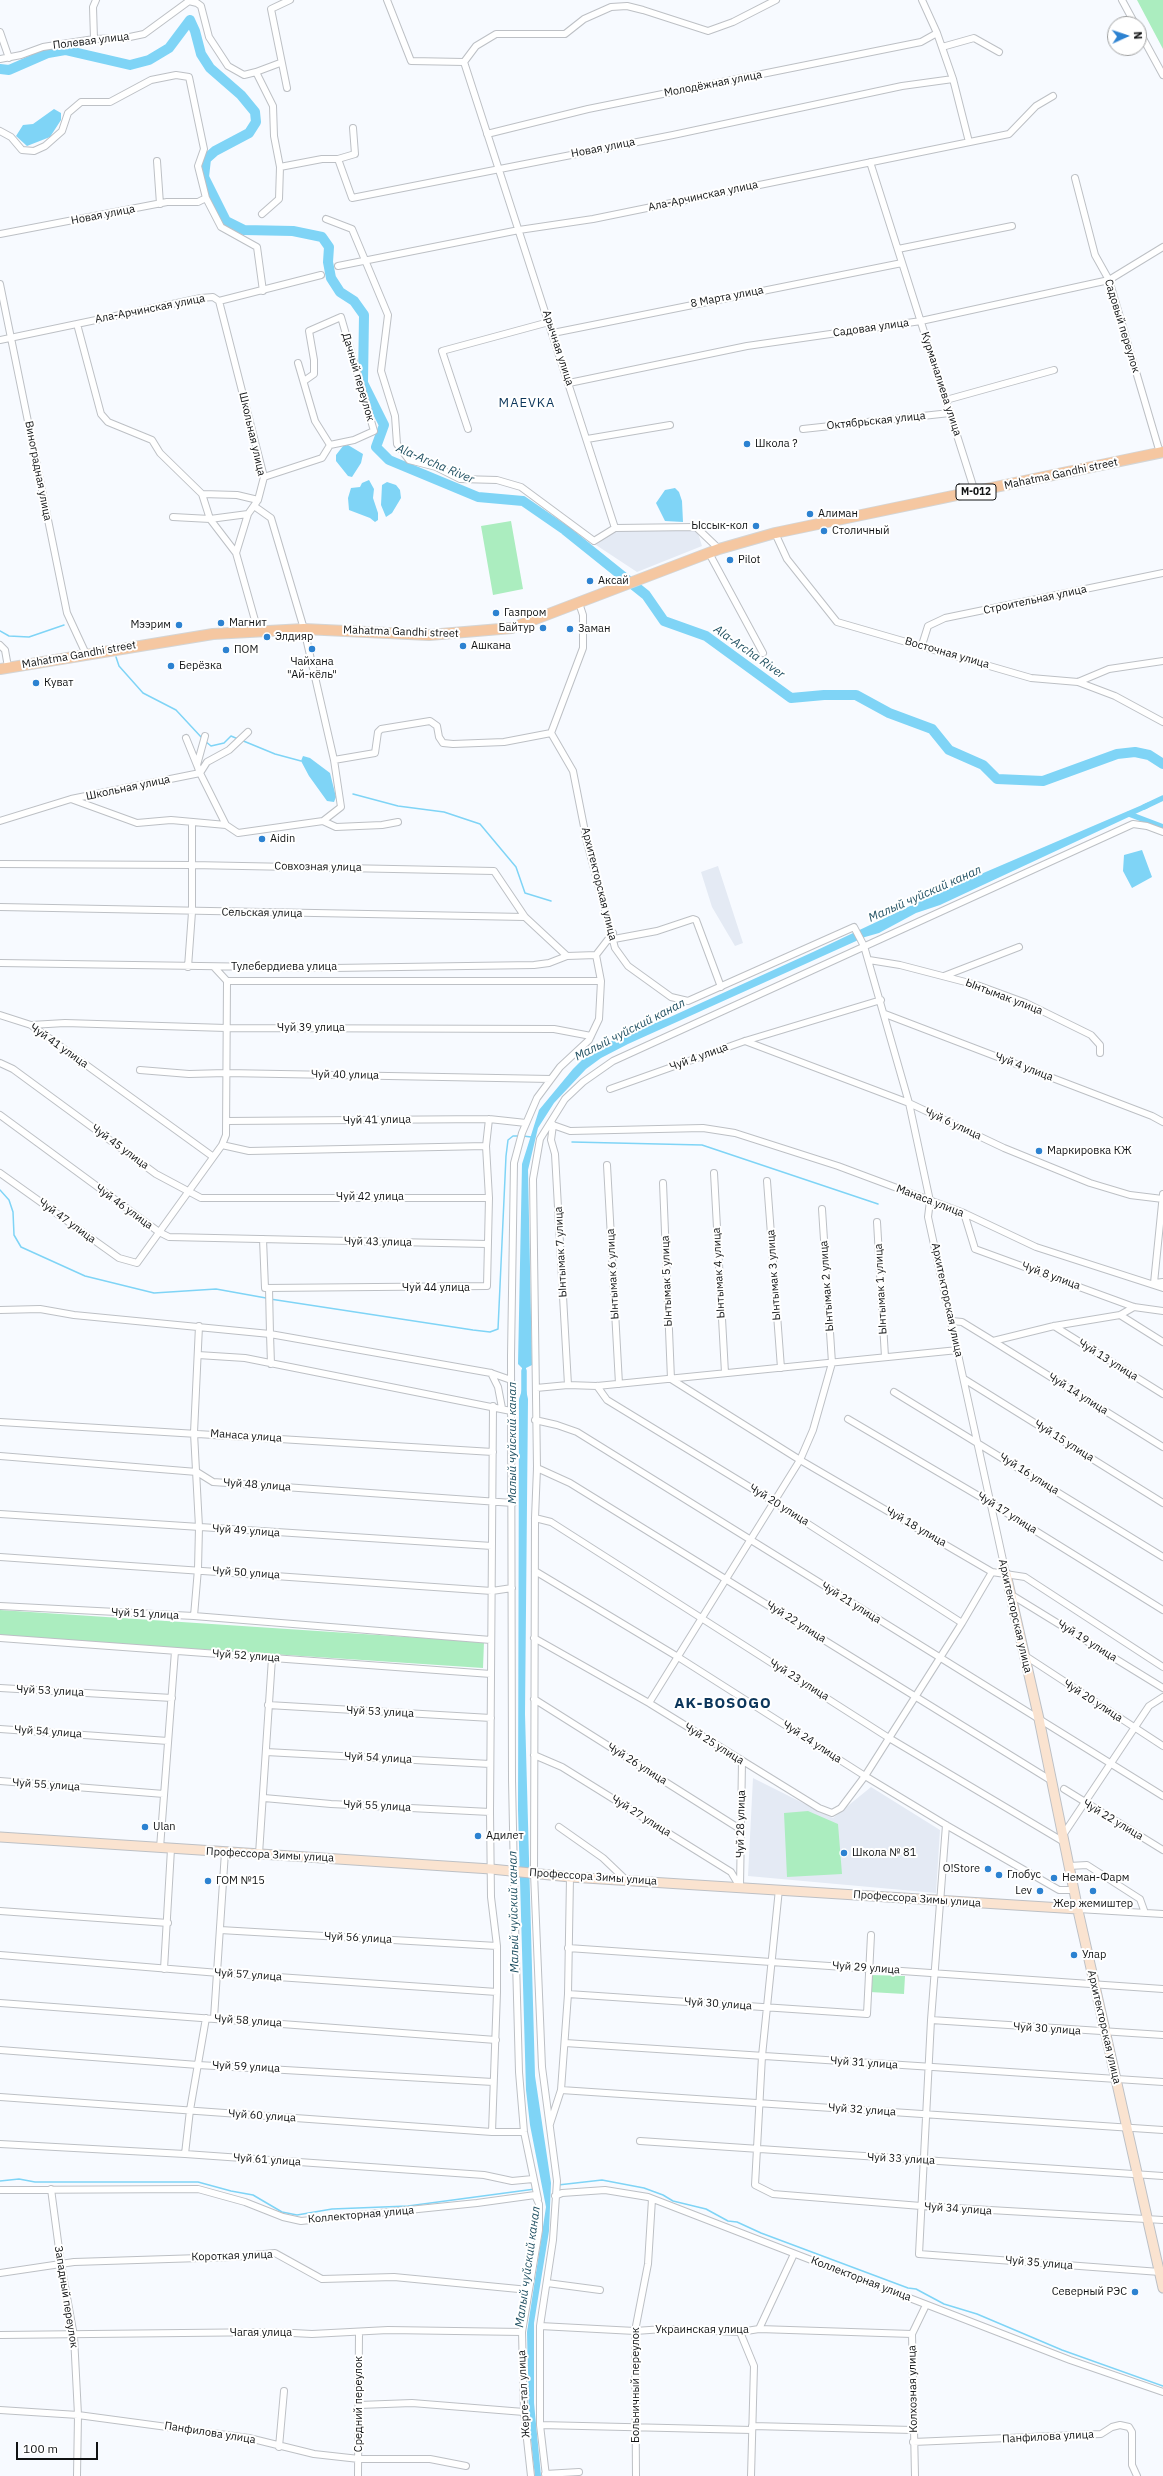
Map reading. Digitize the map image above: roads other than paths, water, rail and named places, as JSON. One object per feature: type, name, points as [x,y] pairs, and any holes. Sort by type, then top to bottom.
[{"type":"main road","name":"Mahatma Gandhi street","points":[[4,668],[205,635],[258,630],[304,628],[429,635],[463,634],[512,628],[709,552],[775,533],[1162,452]]},
{"type":"street","points":[[94,39],[93,6],[96,0]]},
{"type":"street","points":[[287,88],[280,63],[271,8],[290,0]]},
{"type":"street","points":[[387,0],[411,61],[464,62],[476,46],[496,34],[564,34],[584,19],[611,7],[627,6],[708,31],[733,22],[776,0]]},
{"type":"street","points":[[922,0],[937,33],[953,79],[969,142]]},
{"type":"street","points":[[1122,0],[1131,16]]},
{"type":"street","name":"Полевая улица","points":[[0,59],[9,58],[43,47],[94,39],[125,38],[144,34],[189,1],[201,6],[209,37],[228,66],[244,75],[256,72]]},
{"type":"street","points":[[0,32],[9,58]]},
{"type":"street","name":"Молодёжная улица","points":[[488,134],[588,109],[921,42],[937,33]]},
{"type":"street","points":[[942,47],[974,38],[999,52]]},
{"type":"street","points":[[1147,46],[1163,75]]},
{"type":"street","name":"Арычная улица","points":[[464,62],[588,439],[615,528]]},
{"type":"street","points":[[262,214],[279,199],[280,167],[274,136],[272,106],[256,72],[280,63]]},
{"type":"street","points":[[0,131],[11,137],[22,150],[34,151],[45,146],[62,131],[68,113],[81,102],[110,102],[151,80],[176,75],[189,77],[204,149],[198,166],[206,198],[221,227],[257,247],[263,290]]},
{"type":"street","name":"Новая улица","points":[[338,159],[352,198],[673,135],[902,86],[953,79]]},
{"type":"street","name":"Ала-Арчинская улица","points":[[338,266],[519,230],[593,219],[1009,134],[1036,106],[1053,96]]},
{"type":"street","points":[[280,167],[322,159],[338,159],[355,154],[353,128]]},
{"type":"street","points":[[157,161],[160,204]]},
{"type":"street","name":"Курманалиева улица","points":[[870,162],[975,492]]},
{"type":"street","name":"Садовый переулок","points":[[1075,178],[1095,255],[1109,280],[1162,452]]},
{"type":"street","name":"Новая улица","points":[[0,234],[160,204],[198,202],[206,198]]},
{"type":"street","points":[[326,218],[352,229],[388,315],[381,371],[395,416],[396,444],[409,460],[436,467],[460,479],[497,480],[521,487],[594,541],[615,528],[696,528],[719,549]]},
{"type":"street","points":[[898,249],[1012,226]]},
{"type":"street","name":"Садовая улица","points":[[569,383],[747,346],[921,321],[1109,280],[1163,247]]},
{"type":"street","name":"8 Марта улица","points":[[553,333],[902,263]]},
{"type":"street","name":"Ала-Арчинская улица","points":[[0,340],[201,298],[213,297],[219,301],[321,275]]},
{"type":"street","name":"Виноградная улица","points":[[0,284],[67,613],[86,654]]},
{"type":"street","name":"Школьная улица","points":[[219,301],[264,477],[258,500],[248,514],[236,553]]},
{"type":"street","name":"Дачный переулок","points":[[304,381],[314,374],[314,360],[309,332],[341,317],[374,431],[354,440],[330,445]]},
{"type":"street","points":[[468,428],[442,351],[549,322]]},
{"type":"street","points":[[77,324],[101,414],[108,422],[152,440],[160,453],[202,494],[210,519],[236,553],[258,630]]},
{"type":"street","points":[[264,477],[322,458],[330,445],[315,421],[298,363]]},
{"type":"street","points":[[946,400],[1054,370]]},
{"type":"street","name":"Октябрьская улица","points":[[803,429],[950,413]]},
{"type":"street","points":[[588,439],[670,425]]},
{"type":"street","points":[[202,494],[237,495],[258,500]]},
{"type":"street","points":[[186,738],[200,773],[226,825],[238,833],[323,821],[341,807],[334,760],[304,628],[271,518],[254,506]]},
{"type":"street","points":[[173,517],[210,519],[248,514]]},
{"type":"street","name":"Восточная улица","points":[[775,533],[787,559],[837,622],[922,645],[1031,678],[1078,682],[1109,669],[1163,661]]},
{"type":"street","points":[[709,552],[763,653]]},
{"type":"street","name":"Строительная улица","points":[[922,645],[928,626],[945,618],[1163,573]]},
{"type":"street","points":[[334,760],[376,753],[378,732],[381,729],[430,721],[437,726],[439,737],[443,743],[453,744],[504,742],[551,733],[578,667],[583,648],[583,615],[579,603]]},
{"type":"street","points":[[0,645],[5,650],[4,668]]},
{"type":"street","points":[[1078,682],[1115,696],[1163,722]]},
{"type":"street","points":[[200,773],[207,762],[229,750],[248,732]]},
{"type":"street","name":"Архитекторская улица","points":[[551,733],[573,771],[587,842],[615,948],[628,966],[671,997],[688,1001],[854,927],[864,946],[881,1000],[910,1104],[930,1201],[928,1217],[952,1321],[989,1502],[1039,1719],[1094,1984],[1162,2279]]},
{"type":"street","points":[[197,765],[205,736]]},
{"type":"street","name":"Школьная улица","points":[[0,821],[72,799],[200,773]]},
{"type":"street","points":[[72,799],[137,823],[171,820],[226,825]]},
{"type":"street","points":[[323,821],[336,827],[382,825],[398,822]]},
{"type":"street","points":[[188,967],[192,912],[192,823]]},
{"type":"street","points":[[579,2472],[546,2475],[540,2425],[540,2326],[548,2283],[553,2240],[557,2174],[542,2067],[534,1873],[534,1638],[537,1468],[535,1420],[536,1388],[533,1179],[540,1139],[565,1099],[583,1082],[613,1060],[1133,824],[1147,826],[1163,832]]},
{"type":"street","name":"Совхозная улица","points":[[0,864],[192,865],[494,871],[525,917],[567,956]]},
{"type":"street","name":"Сельская улица","points":[[0,907],[192,912],[525,917]]},
{"type":"street","points":[[567,956],[596,955],[613,936],[657,931],[693,919],[696,920],[721,987]]},
{"type":"street","points":[[943,976],[1019,947]]},
{"type":"street","points":[[533,2179],[524,2132],[519,2072],[514,1871],[512,1588],[513,1503],[511,1380],[514,1163],[526,1123],[537,1098],[551,1079],[591,1036],[599,1019],[601,981],[596,955]]},
{"type":"street","name":"Тулебердиева улица","points":[[0,963],[214,968],[534,965],[549,963],[567,956]]},
{"type":"street","name":"Ынтымак улица","points":[[869,960],[977,985],[1039,1010],[1091,1035],[1100,1045],[1100,1053]]},
{"type":"street","points":[[214,968],[227,981],[601,981]]},
{"type":"street","points":[[159,1232],[212,1156],[222,1145],[226,1135],[227,981]]},
{"type":"street","name":"Чуй 4 улица","points":[[610,1089],[745,1041],[881,1000]]},
{"type":"street","name":"Чуй 4 улица","points":[[885,1014],[1152,1116],[1163,1122]]},
{"type":"street","name":"Чуй 41 улица","points":[[0,1015],[31,1025],[212,1156]]},
{"type":"street","name":"Чуй 39 улица","points":[[31,1025],[131,1024],[226,1028],[554,1030],[591,1036]]},
{"type":"street","name":"Чуй 6 улица","points":[[745,1041],[910,1104],[1004,1148],[1090,1183],[1130,1195],[1163,1197]]},
{"type":"street","name":"Чуй 45 улица","points":[[0,1063],[13,1069],[156,1174],[187,1191],[201,1198],[251,1197]]},
{"type":"street","name":"Чуй 40 улица","points":[[140,1070],[189,1074],[226,1073],[551,1079]]},
{"type":"street","name":"Чуй 46 улица","points":[[0,1115],[159,1232],[169,1237],[266,1239]]},
{"type":"street","name":"Чуй 41 улица","points":[[227,1121],[489,1119],[526,1123]]},
{"type":"street","name":"Чуй 44 улица","points":[[269,1288],[484,1288],[487,1286],[489,1198],[486,1146],[489,1119]]},
{"type":"street","name":"Манаса улица","points":[[551,1123],[570,1131],[703,1128],[735,1133],[838,1166],[964,1213],[1036,1247],[1154,1283],[1163,1288]]},
{"type":"street","name":"Ынтымак 7 улица","points":[[551,1123],[551,1134],[555,1154],[568,1385]]},
{"type":"street","points":[[222,1145],[249,1151],[486,1146]]},
{"type":"street","name":"Ынтымак 6 улица","points":[[607,1165],[619,1384]]},
{"type":"street","name":"Чуй 47 улица","points":[[0,1173],[119,1258],[137,1263],[159,1232]]},
{"type":"street","name":"Ынтымак 4 улица","points":[[714,1173],[725,1373]]},
{"type":"street","name":"Ынтымак 3 улица","points":[[767,1181],[781,1368]]},
{"type":"street","name":"Ынтымак 5 улица","points":[[663,1183],[672,1379]]},
{"type":"street","name":"Чуй 42 улица","points":[[251,1197],[489,1198]]},
{"type":"street","points":[[1154,1283],[1163,1197]]},
{"type":"street","name":"Ынтымак 2 улица","points":[[649,1703],[800,1460],[818,1416],[832,1363],[822,1209]]},
{"type":"street","name":"Чуй 8 улица","points":[[964,1213],[975,1249],[1134,1307],[1163,1311]]},
{"type":"street","name":"Ынтымак 1 улица","points":[[877,1222],[885,1357]]},
{"type":"street","points":[[266,1239],[263,1281],[265,1288],[269,1288],[271,1364]]},
{"type":"street","name":"Чуй 43 улица","points":[[266,1239],[487,1244]]},
{"type":"street","name":"Манаса улица","points":[[1154,1283],[1163,1282]]},
{"type":"street","points":[[993,1341],[1054,1326],[1120,1315],[1134,1307]]},
{"type":"street","points":[[0,1310],[40,1309],[74,1315],[270,1334],[491,1373],[511,1380]]},
{"type":"street","points":[[1120,1315],[1163,1342]]},
{"type":"street","name":"Чуй 14 улица","points":[[952,1321],[962,1322],[974,1331],[993,1341],[1163,1447]]},
{"type":"street","points":[[194,1616],[198,1569],[199,1527],[194,1433],[199,1326]]},
{"type":"street","name":"Чуй 13 улица","points":[[1054,1326],[1163,1394]]},
{"type":"street","points":[[536,1388],[568,1385],[597,1386],[958,1350]]},
{"type":"street","points":[[198,1355],[245,1358],[511,1411]]},
{"type":"street","points":[[491,1373],[498,1387],[502,1408]]},
{"type":"street","name":"Чуй 18 улица","points":[[672,1379],[800,1460],[992,1572],[1025,1577],[1163,1667]]},
{"type":"street","name":"Чуй 15 улица","points":[[964,1379],[1163,1503]]},
{"type":"street","name":"Чуй 20 улица","points":[[597,1386],[607,1400],[774,1502],[962,1623]]},
{"type":"street","name":"Чуй 16 улица","points":[[894,1392],[1163,1557]]},
{"type":"street","points":[[492,1406],[493,1452],[490,1812],[491,1897],[497,1946],[496,2040],[492,2132]]},
{"type":"street","name":"Чуй 17 улица","points":[[848,1419],[989,1502],[1163,1610]]},
{"type":"street","name":"Чуй 21 улица","points":[[535,1420],[557,1425],[576,1432],[1163,1796]]},
{"type":"street","name":"Манаса улица","points":[[0,1422],[493,1452]]},
{"type":"street","name":"Чуй 48 улица","points":[[0,1456],[196,1472],[213,1482],[513,1503]]},
{"type":"street","name":"Чуй 22 улица","points":[[537,1468],[570,1483],[1052,1781]]},
{"type":"street","name":"Чуй 49 улица","points":[[0,1514],[492,1546]]},
{"type":"street","name":"Чуй 23 улица","points":[[535,1518],[551,1522],[889,1738],[1063,1838]]},
{"type":"street","name":"Чуй 50 улица","points":[[0,1557],[198,1569],[492,1591],[512,1588]]},
{"type":"street","name":"Чуй 24 улица","points":[[535,1570],[678,1657],[865,1776],[946,1825],[1058,1890],[1074,1890]]},
{"type":"street","points":[[865,1776],[962,1623],[992,1572]]},
{"type":"street","name":"Чуй 19 улица","points":[[1010,1594],[1163,1688]]},
{"type":"street","name":"Чуй 51 улица","points":[[0,1606],[194,1616],[408,1632],[492,1640]]},
{"type":"street","name":"Чуй 52 улица","points":[[0,1638],[491,1674]]},
{"type":"street","name":"Чуй 25 улица","points":[[534,1638],[649,1703],[819,1808],[832,1813],[841,1808],[865,1776]]},
{"type":"street","points":[[160,1848],[175,1651]]},
{"type":"street","name":"Чуй 20 улица","points":[[1024,1655],[1163,1746]]},
{"type":"street","points":[[259,1854],[264,1798],[268,1705],[272,1658]]},
{"type":"street","name":"Чуй 53 улица","points":[[0,1688],[172,1698]]},
{"type":"street","points":[[1063,1838],[1149,1706],[1163,1697]]},
{"type":"street","name":"Чуй 26 улица","points":[[534,1698],[740,1829]]},
{"type":"street","name":"Чуй 53 улица","points":[[268,1705],[491,1718]]},
{"type":"street","name":"Чуй 54 улица","points":[[0,1729],[168,1741]]},
{"type":"street","name":"Чуй 54 улица","points":[[266,1752],[490,1764]]},
{"type":"street","name":"Чуй 27 улица","points":[[534,1755],[562,1767],[730,1872],[740,1887]]},
{"type":"street","name":"Чуй 28 улица","points":[[740,1887],[742,1761]]},
{"type":"street","name":"Чуй 55 улица","points":[[0,1781],[164,1794]]},
{"type":"street","name":"Чуй 22 улица","points":[[1064,1789],[1163,1850]]},
{"type":"street","name":"Чуй 55 улица","points":[[264,1798],[331,1804],[490,1812]]},
{"type":"street","points":[[921,2206],[928,2114],[931,2020],[946,1825]]},
{"type":"street","points":[[559,1827],[603,1858],[626,1880]]},
{"type":"street","name":"Профессора Зимы улица","points":[[0,1837],[491,1869],[570,1877],[1163,1914]]},
{"type":"street","points":[[164,1969],[168,1924],[171,1849]]},
{"type":"street","points":[[214,2018],[219,1973],[224,1852]]},
{"type":"street","points":[[1069,1866],[1087,1865],[1140,1899],[1145,1913]]},
{"type":"street","points":[[549,2125],[561,2090],[568,1994],[570,1877]]},
{"type":"street","points":[[758,2150],[762,2056],[779,1889]]},
{"type":"street","points":[[0,1911],[168,1924]]},
{"type":"street","name":"Чуй 56 улица","points":[[220,1930],[497,1946]]},
{"type":"street","points":[[870,1969],[871,1935]]},
{"type":"street","name":"Чуй 29 улица","points":[[568,1948],[935,1974],[1163,1988]]},
{"type":"street","name":"Чуй 57 улица","points":[[0,1955],[164,1969],[497,1992]]},
{"type":"street","name":"Чуй 30 улица","points":[[568,1994],[867,2014],[870,1969]]},
{"type":"street","name":"Чуй 58 улица","points":[[0,2003],[496,2040]]},
{"type":"street","points":[[185,2154],[190,2110],[206,2018]]},
{"type":"street","name":"Чуй 30 улица","points":[[931,2020],[1105,2033],[1163,2035]]},
{"type":"street","name":"Чуй 31 улица","points":[[564,2043],[929,2068],[1163,2082]]},
{"type":"street","name":"Чуй 59 улица","points":[[0,2050],[198,2065],[493,2082]]},
{"type":"street","name":"Чуй 32 улица","points":[[561,2090],[1163,2130]]},
{"type":"street","name":"Чуй 60 улица","points":[[0,2097],[492,2132],[524,2132]]},
{"type":"street","name":"Чуй 33 улица","points":[[640,2141],[1163,2176]]},
{"type":"street","name":"Чуй 61 улица","points":[[0,2144],[185,2154],[484,2175],[512,2181],[533,2179]]},
{"type":"street","name":"Чуй 34 улица","points":[[758,2150],[756,2185],[773,2194],[921,2206],[1163,2220]]},
{"type":"street","name":"Жерге-тал улица","points":[[531,2476],[524,2412],[522,2332],[539,2230],[537,2197],[533,2179]]},
{"type":"street","name":"Коллекторная улица","points":[[0,2190],[51,2189],[102,2191],[198,2189],[245,2202],[283,2217],[301,2221],[537,2197]]},
{"type":"street","name":"Западный переулок","points":[[51,2189],[61,2264],[74,2336],[78,2415],[77,2476]]},
{"type":"street","name":"Коллекторная улица","points":[[555,2196],[569,2192],[605,2190],[652,2199],[1070,2360],[1163,2392]]},
{"type":"street","name":"Больничный переулок","points":[[636,2476],[635,2331],[648,2264],[652,2199]]},
{"type":"street","name":"Чуй 35 улица","points":[[921,2206],[919,2254],[1162,2279]]},
{"type":"street","name":"Короткая улица","points":[[0,2273],[61,2264],[232,2257],[275,2253],[322,2279],[394,2277],[529,2290]]},
{"type":"street","points":[[759,2329],[794,2254]]},
{"type":"street","points":[[548,2283],[600,2290]]},
{"type":"street","name":"Колхозная улица","points":[[915,2476],[913,2442],[912,2334],[926,2305]]},
{"type":"street","name":"Украинская улица","points":[[540,2326],[635,2331],[664,2329],[740,2332],[759,2329],[912,2334]]},
{"type":"street","name":"Чагая улица","points":[[0,2335],[74,2336],[274,2332],[312,2334],[388,2330],[522,2332]]},
{"type":"street","name":"Средний переулок","points":[[358,2476],[359,2332]]},
{"type":"street","points":[[740,2332],[754,2366],[751,2476]]},
{"type":"street","points":[[279,2447],[284,2391]]},
{"type":"street","points":[[359,2405],[412,2403],[524,2412]]},
{"type":"street","name":"Панфилова улица","points":[[0,2410],[78,2415],[249,2438],[279,2447],[359,2459],[430,2459],[466,2466]]},
{"type":"street","points":[[540,2425],[636,2428],[913,2430]]},
{"type":"street","name":"Панфилова улица","points":[[913,2442],[1101,2434],[1112,2427],[1120,2425],[1128,2426],[1132,2432],[1132,2465],[1137,2476]]},
{"type":"water","points":[[54,109],[61,113],[61,120],[50,137],[27,146],[16,136],[23,125],[33,124]]},
{"type":"water","points":[[348,445],[363,454],[361,463],[352,477],[348,476],[336,461],[336,455],[343,446]]},
{"type":"water","points":[[369,480],[374,489],[373,498],[378,513],[378,520],[375,522],[370,518],[349,510],[348,498],[351,488],[360,487],[362,483]]},
{"type":"water","points":[[387,482],[396,485],[400,490],[401,498],[392,513],[386,517],[381,505],[382,485]]},
{"type":"water","points":[[675,488],[679,492],[682,501],[683,522],[665,521],[656,503],[665,490]]},
{"type":"water","points":[[303,756],[310,758],[330,773],[336,797],[334,802],[327,801],[309,776],[301,761]]},
{"type":"water","points":[[1149,802],[1151,805],[1148,808],[940,905],[916,913],[879,933],[865,937],[628,1044],[601,1058],[586,1069],[554,1103],[538,1128],[528,1170],[532,1365],[526,1368],[526,1378],[522,1378],[522,1368],[518,1364],[522,1164],[539,1110],[573,1069],[590,1052],[615,1039],[668,1018],[813,952],[946,889]]},
{"type":"water","points":[[1142,850],[1152,877],[1132,888],[1123,871],[1124,855]]},
{"type":"water","points":[[522,1390],[526,1390],[528,1399],[525,1714],[535,2076],[551,2183],[549,2231],[534,2323],[534,2403],[541,2476],[535,2476],[529,2420],[527,2332],[546,2207],[530,2125],[526,2090],[518,1810],[519,1399]]},
{"type":"waterway","name":"Ala-Archa River","points":[[0,69],[9,70],[48,53],[65,50],[130,65],[149,60],[169,48],[190,20],[195,31],[201,54],[210,68],[241,95],[255,112],[256,122],[249,133],[215,151],[206,159],[204,177],[226,221],[244,230],[293,231],[322,237],[329,247],[328,262],[331,278],[340,292],[354,301],[364,315],[363,383],[384,425],[376,447],[389,460],[478,497],[523,501],[565,530],[646,595],[664,621],[706,636],[791,698],[824,695],[856,695],[889,713],[932,729],[949,750],[983,765],[997,779],[1043,781],[1117,754],[1135,752],[1149,755],[1163,764]]},
{"type":"waterway","points":[[0,631],[9,636],[29,637],[64,625]]},
{"type":"waterway","points":[[116,657],[119,666],[143,693],[176,710],[202,738]]},
{"type":"waterway","points":[[205,741],[211,746],[224,743],[231,736],[238,739]]},
{"type":"waterway","points":[[241,740],[275,754],[301,761]]},
{"type":"waterway","points":[[353,794],[398,806],[444,812],[480,824],[516,867],[525,893],[551,901]]},
{"type":"waterway","name":"Малый чуйский канал","points":[[1144,807],[1163,798]]},
{"type":"waterway","points":[[1129,814],[1163,827]]},
{"type":"waterway","points":[[270,1299],[473,1330],[490,1332],[498,1329],[506,1156],[508,1140],[513,1136],[519,1136]]},
{"type":"waterway","name":"Малый чуйский канал","points":[[523,1136],[531,1137]]},
{"type":"waterway","points":[[572,1142],[702,1145],[878,1204]]},
{"type":"waterway","points":[[0,1190],[9,1200],[13,1212],[14,1235],[21,1247],[85,1276],[154,1293],[216,1289],[266,1298]]},
{"type":"waterway","name":"Малый чуйский канал","points":[[524,1371],[524,1396]]},
{"type":"waterway","points":[[0,2181],[19,2179],[35,2182],[198,2182],[253,2195],[282,2212],[297,2215],[332,2209],[408,2206],[535,2189]]},
{"type":"waterway","points":[[558,2185],[602,2180],[644,2188],[663,2195],[673,2201],[706,2209],[728,2221],[737,2222],[761,2233],[908,2288],[916,2289],[944,2304],[977,2314],[1062,2350],[1163,2386]]},
{"type":"place","name":"Школа ?","points":[[747,444]]},
{"type":"place","name":"Алиман","points":[[810,514]]},
{"type":"place","name":"Ыссык-кол","points":[[756,526]]},
{"type":"place","name":"Столичный","points":[[824,531]]},
{"type":"place","name":"Pilot","points":[[730,560]]},
{"type":"place","name":"Аксай","points":[[590,581]]},
{"type":"place","name":"Газпром","points":[[496,613]]},
{"type":"place","name":"Магнит","points":[[221,623]]},
{"type":"place","name":"Мээрим","points":[[179,625]]},
{"type":"place","name":"Байтур","points":[[543,628]]},
{"type":"place","name":"Заман","points":[[570,629]]},
{"type":"place","name":"Элдияр","points":[[267,637]]},
{"type":"place","name":"Ашкана","points":[[463,646]]},
{"type":"place","name":"Чайхана \"Ай-кёль\"","points":[[312,649]]},
{"type":"place","name":"ПОМ","points":[[226,650]]},
{"type":"place","name":"Берёзка","points":[[171,666]]},
{"type":"place","name":"Куват","points":[[36,683]]},
{"type":"place","name":"Aidin","points":[[262,839]]},
{"type":"place","name":"Маркировка КЖ","points":[[1039,1151]]},
{"type":"place","name":"Ulan","points":[[145,1827]]},
{"type":"place","name":"Адилет","points":[[478,1836]]},
{"type":"place","name":"Школа № 81","points":[[844,1853]]},
{"type":"place","name":"O!Store","points":[[988,1869]]},
{"type":"place","name":"Глобус","points":[[999,1875]]},
{"type":"place","name":"Неман-Фарм","points":[[1054,1878]]},
{"type":"place","name":"ГОМ №15","points":[[208,1881]]},
{"type":"place","name":"Lev","points":[[1040,1891]]},
{"type":"place","name":"Жер жемиштер","points":[[1093,1891]]},
{"type":"place","name":"Улар","points":[[1074,1955]]},
{"type":"place","name":"Северный РЭС","points":[[1135,2292]]},
{"type":"district","name":"MAEVKA","points":[[527,403]]},
{"type":"district","name":"AK-BOSOGO","points":[[723,1704]]}]
